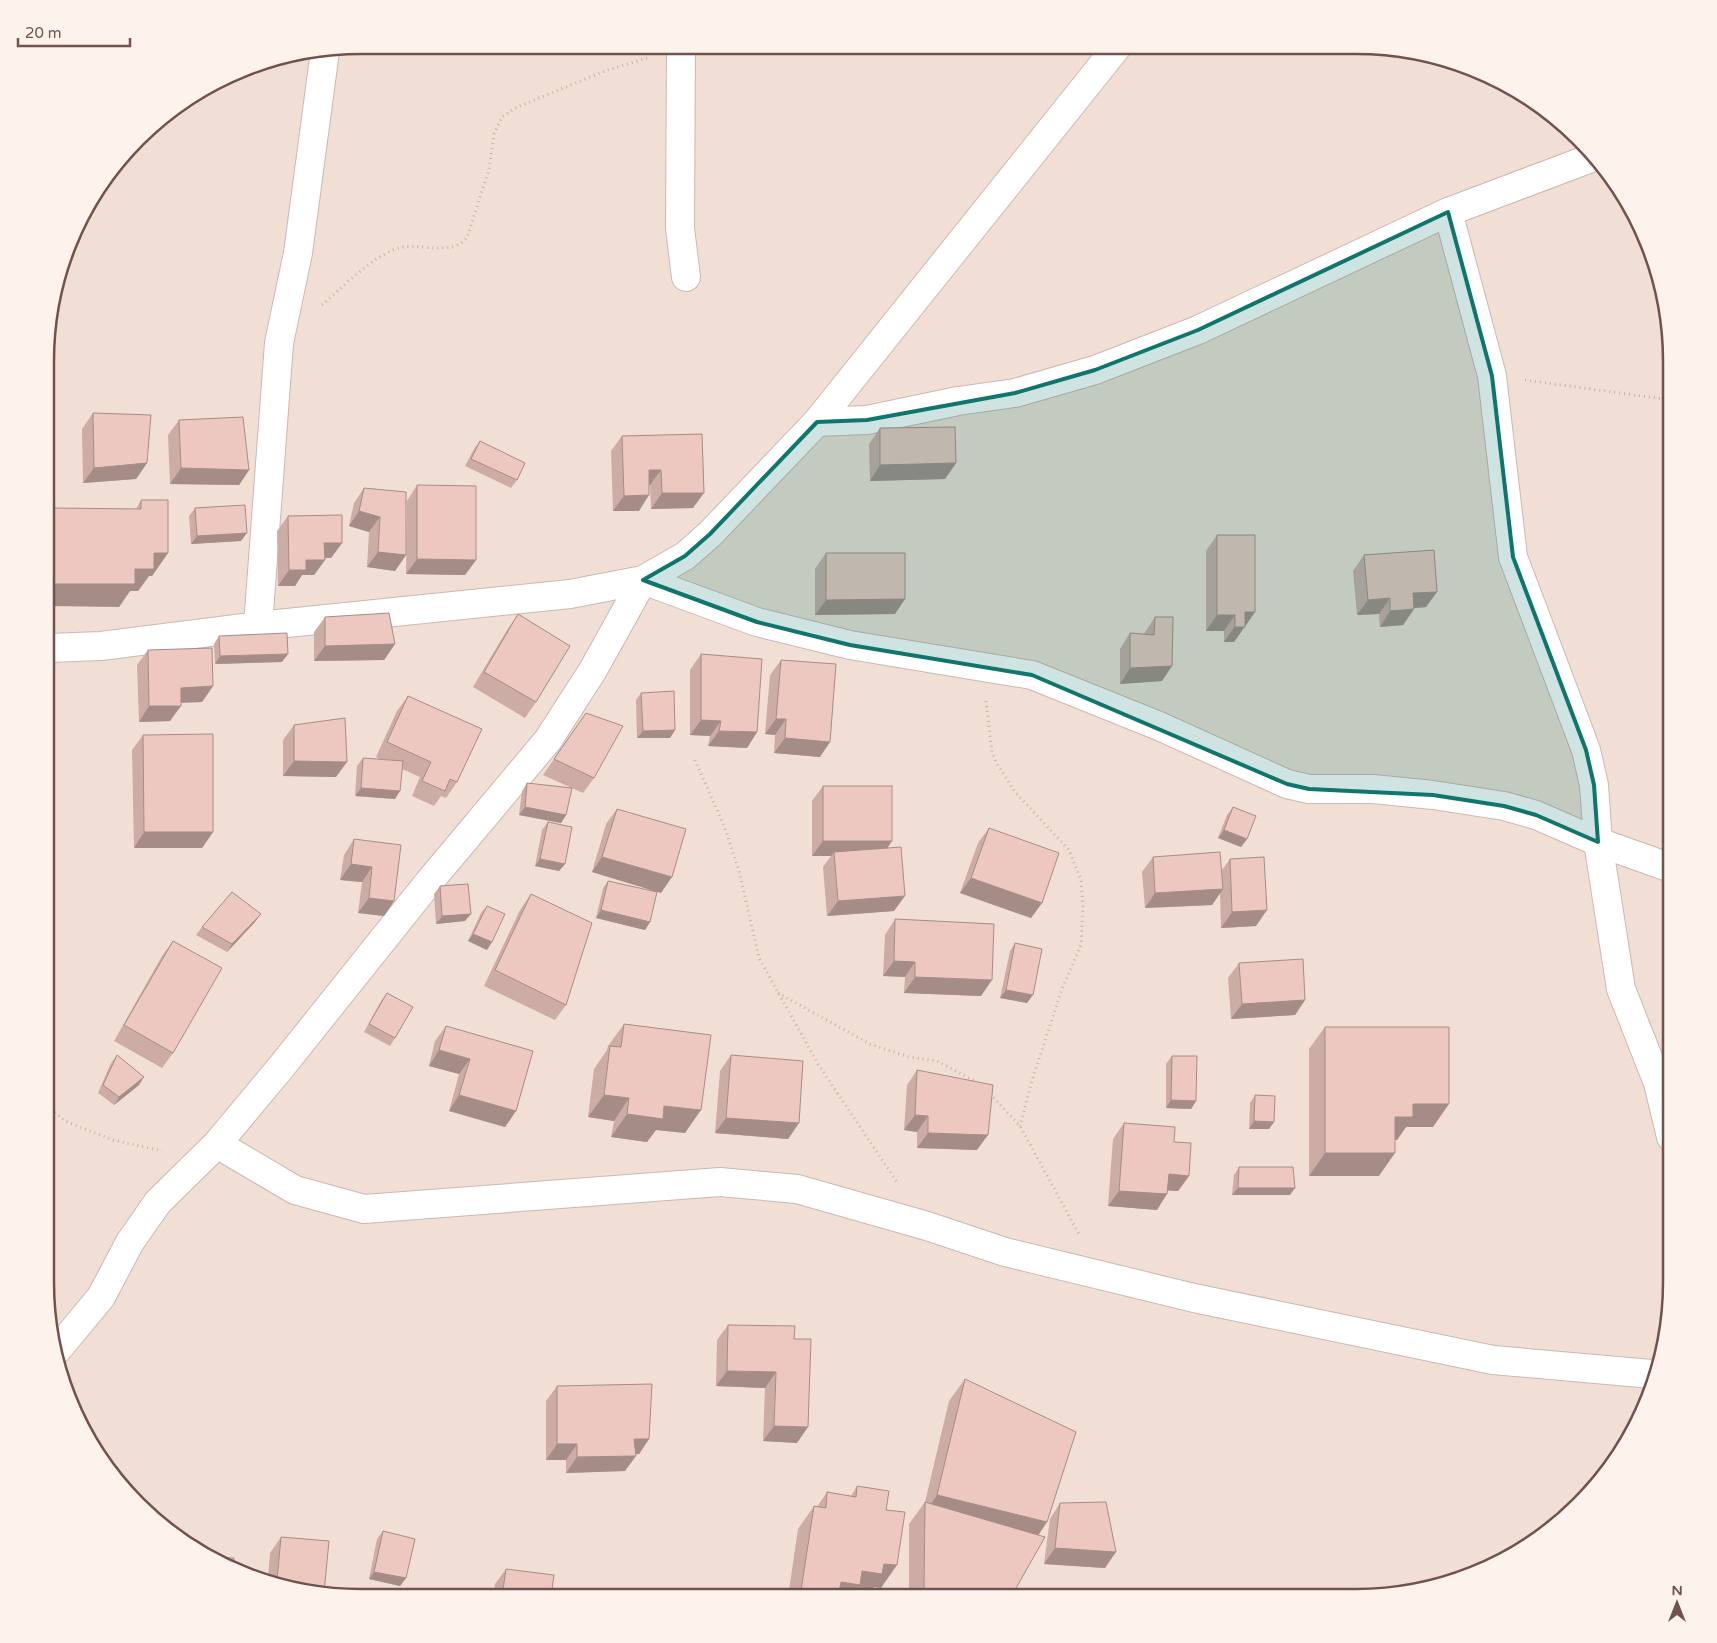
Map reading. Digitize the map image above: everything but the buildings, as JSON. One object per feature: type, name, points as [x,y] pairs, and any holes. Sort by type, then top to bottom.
[{"type":"street","points":[[680,54],[680,228],[686,276]]},
{"type":"street","points":[[54,648],[100,646],[258,626],[570,594],[643,580],[685,556],[710,534],[817,422],[1111,54]]},
{"type":"street","points":[[258,626],[279,343],[298,254],[324,56]]},
{"type":"street","points":[[817,422],[867,420],[958,401],[1015,393],[1095,370],[1198,330],[1448,212],[1589,160]]},
{"type":"street","points":[[1448,212],[1492,376],[1513,557],[1586,750],[1594,785],[1598,842],[1621,990],[1658,1083],[1663,1104]]},
{"type":"street","points":[[643,580],[757,622],[850,646],[1032,675],[1159,726],[1287,784],[1309,789],[1373,789],[1423,794],[1504,806],[1536,815],[1598,842],[1663,865]]},
{"type":"street","points":[[61,1346],[101,1297],[130,1242],[158,1202],[210,1151],[282,1066],[429,882],[548,740],[593,670],[643,580]]},
{"type":"street","points":[[210,1151],[295,1190],[364,1209],[720,1182],[797,1189],[927,1226],[1005,1252],[1194,1298],[1493,1360],[1649,1374]]},
{"type":"path","points":[[279,343],[372,262],[394,249],[415,247],[450,248],[460,245],[467,238],[488,169],[494,134],[502,117],[515,108],[605,71],[658,54]]},
{"type":"path","points":[[1492,376],[1663,399]]},
{"type":"path","points":[[954,662],[980,688],[985,700],[992,752],[996,762],[1015,792],[1069,850],[1081,880],[1083,905],[1081,944],[1062,989],[1033,1077],[1020,1126]]},
{"type":"path","points":[[695,760],[725,828],[739,871],[759,958],[818,1064],[927,1226]]},
{"type":"path","points":[[778,993],[870,1044],[909,1057],[936,1061],[983,1086]]},
{"type":"path","points":[[989,1092],[1020,1126],[1102,1276]]},
{"type":"path","points":[[54,1112],[65,1121],[113,1140],[210,1151]]},
{"type":"highlighted area","points":[[1448,212],[1492,376],[1513,557],[1586,750],[1594,785],[1598,842],[1536,815],[1504,806],[1433,795],[1309,789],[1287,784],[1032,675],[850,645],[757,622],[643,580],[685,556],[710,534],[817,422],[867,420],[1015,393],[1095,370],[1198,330]]},
{"type":"shaded area","points":[[341,54],[1376,54],[1436,64],[1492,85],[1543,117],[1587,158],[1622,207],[1640,243],[1653,281],[1663,341],[1663,1302],[1653,1362],[1632,1418],[1600,1469],[1559,1513],[1510,1548],[1474,1566],[1436,1579],[1376,1589],[341,1589],[281,1579],[225,1558],[174,1526],[130,1485],[95,1436],[77,1400],[64,1362],[54,1302],[54,341],[56,321],[64,281],[85,225],[117,174],[158,130],[207,95],[243,77],[281,64]]}]
